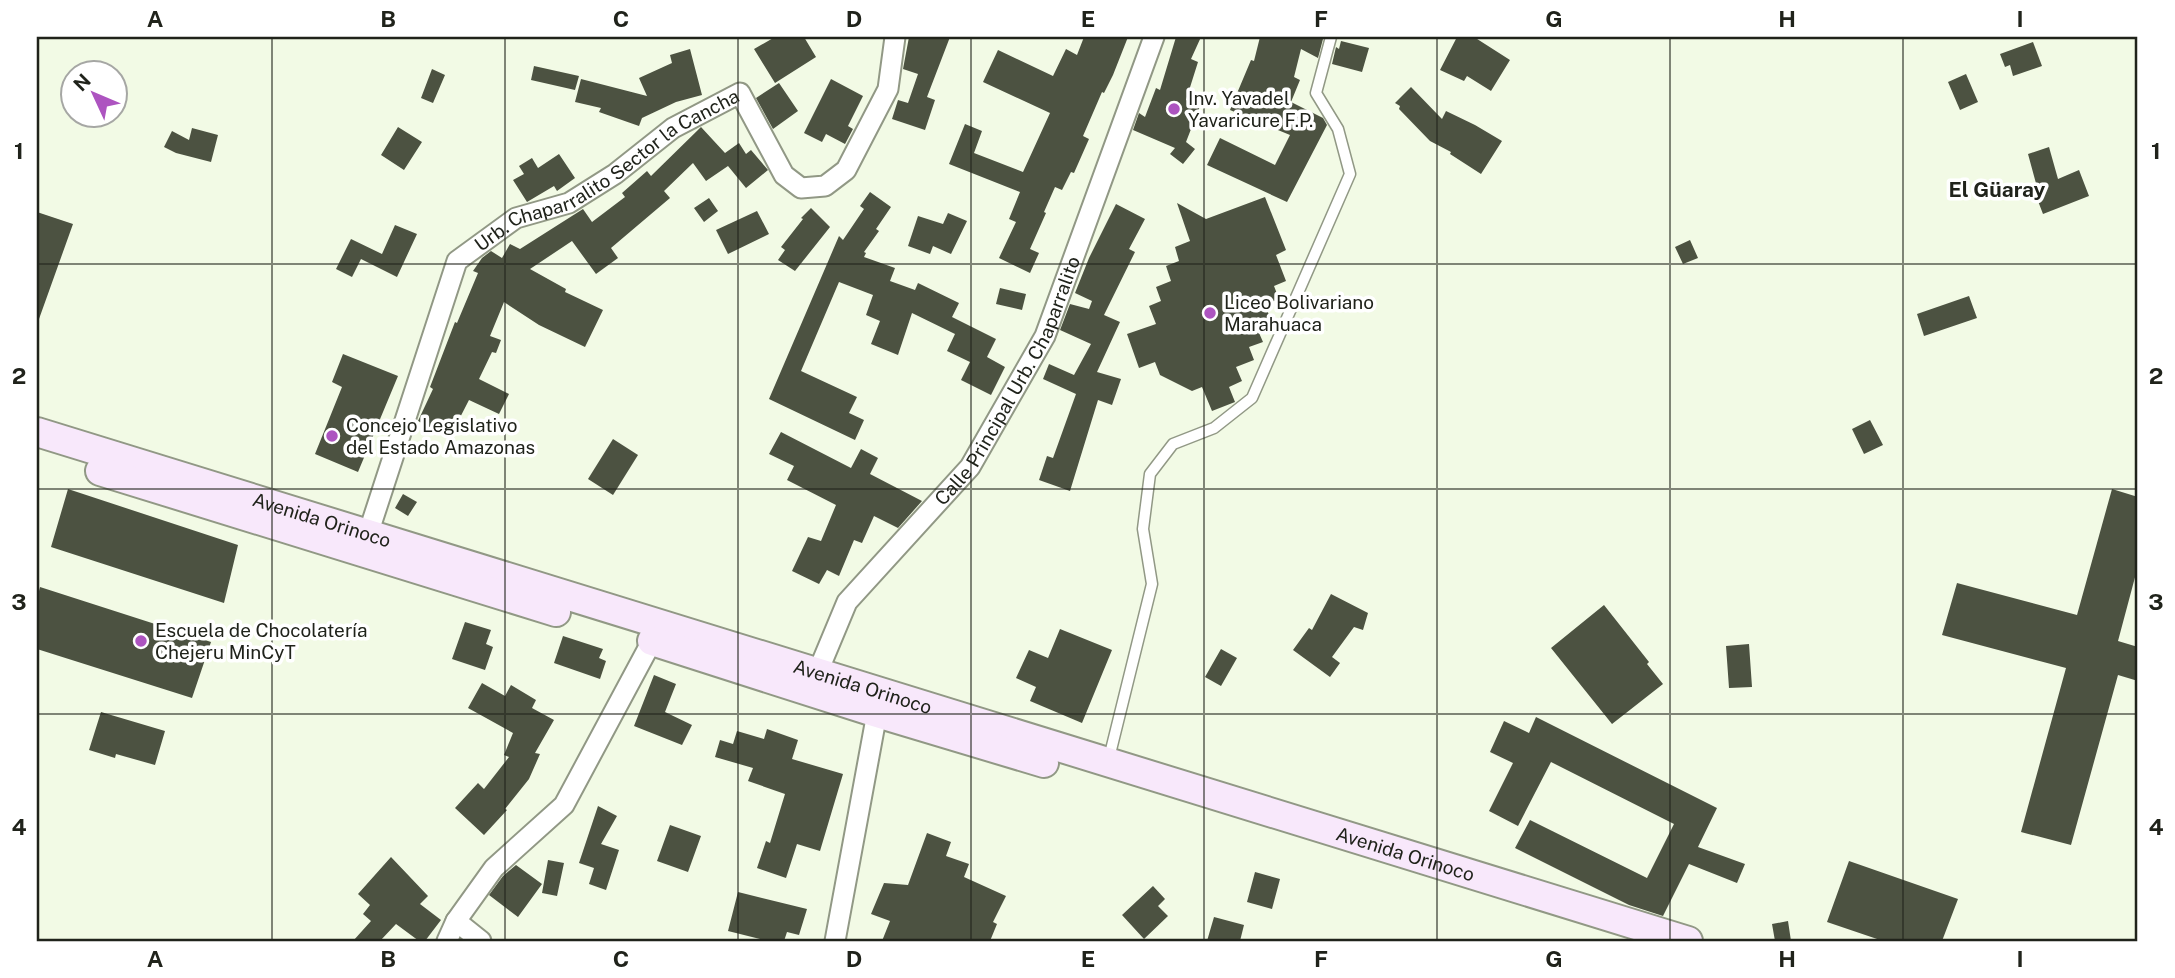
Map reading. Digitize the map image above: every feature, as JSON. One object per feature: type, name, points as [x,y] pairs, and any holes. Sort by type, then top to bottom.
[{"type":"street","name":"Urb. Chaparralito Sector la Cancha","points":[[368,534],[457,261],[516,218],[569,203],[615,174],[673,128],[740,93],[784,175],[801,188],[825,187],[846,170],[888,89],[895,37]]},
{"type":"street","name":"Calle Principal Urb. Chaparralito","points":[[813,682],[847,602],[970,467],[1045,336],[1154,37]]},
{"type":"street","name":"Avenida Orinoco","points":[[37,432],[368,534],[813,682],[877,713],[1164,798],[1625,941]]},
{"type":"street","name":"Avenida Orinoco","points":[[37,452],[652,642],[813,682],[1108,762],[1688,941]]},
{"type":"street","points":[[447,941],[456,921],[494,868],[564,805],[652,642]]},
{"type":"street","points":[[835,941],[877,713]]},
{"type":"street","points":[[456,921],[481,941]]},
{"type":"lane","points":[[1108,762],[1152,584],[1143,529],[1150,474],[1173,443],[1214,428],[1252,398],[1350,174],[1338,129],[1316,93],[1331,37]]},
{"type":"building","points":[[775,37],[804,37],[816,57],[775,83],[754,49]]},
{"type":"building","points":[[909,37],[950,37],[927,97],[935,100],[925,130],[892,119],[898,100],[908,103],[918,74],[903,69]]},
{"type":"building","points":[[1084,37],[1128,37],[1083,136],[1089,139],[1074,173],[1071,172],[1062,190],[1055,187],[1044,212],[1046,213],[1030,249],[1039,253],[1030,273],[999,258],[1016,222],[1009,219],[1020,192],[949,164],[965,124],[982,131],[974,153],[1023,172],[1050,113],[983,82],[998,50],[1053,76],[1066,49],[1077,55]]},
{"type":"building","points":[[1176,37],[1201,37],[1191,59],[1198,62],[1186,100],[1200,106],[1186,142],[1195,149],[1183,164],[1170,154],[1175,148],[1133,130],[1139,113],[1145,117],[1156,88],[1160,90]]},
{"type":"building","points":[[1260,37],[1323,39],[1318,58],[1301,49],[1294,77],[1300,80],[1291,102],[1323,118],[1327,125],[1287,202],[1207,165],[1220,138],[1275,165],[1290,135],[1230,110],[1251,60],[1254,61]]},
{"type":"building","points":[[1457,37],[1474,37],[1510,60],[1491,91],[1467,76],[1464,81],[1440,70]]},
{"type":"building","points":[[1341,41],[1369,48],[1362,72],[1332,64],[1336,47],[1339,49]]},
{"type":"building","points":[[2033,42],[2042,66],[2013,76],[2010,65],[2005,67],[2000,54]]},
{"type":"building","points":[[690,49],[702,95],[676,102],[642,118],[639,126],[599,112],[601,108],[575,102],[581,79],[647,96],[639,78],[672,63],[670,55]]},
{"type":"building","points":[[534,66],[579,76],[575,90],[531,80]]},
{"type":"building","points":[[432,69],[445,75],[433,103],[421,98]]},
{"type":"building","points":[[1966,74],[1978,102],[1960,110],[1948,82]]},
{"type":"building","points":[[831,79],[863,96],[848,126],[853,129],[845,144],[826,134],[822,142],[804,133]]},
{"type":"building","points":[[779,83],[798,111],[773,129],[756,98]]},
{"type":"building","points":[[1411,87],[1442,119],[1446,111],[1502,141],[1481,174],[1450,154],[1451,152],[1430,141],[1399,109],[1400,106],[1395,103]]},
{"type":"building","points":[[398,127],[422,142],[404,170],[381,155]]},
{"type":"building","points":[[701,127],[725,153],[739,143],[746,154],[751,150],[768,170],[746,188],[728,166],[706,181],[693,163],[664,191],[670,198],[611,248],[618,258],[596,274],[572,241],[530,269],[566,289],[565,292],[603,310],[585,347],[539,325],[504,302],[490,336],[501,340],[479,379],[509,394],[499,414],[469,400],[450,437],[418,421],[433,389],[430,387],[455,322],[457,323],[478,273],[473,271],[482,258],[491,251],[502,258],[510,244],[520,249],[583,209],[592,222],[625,197],[622,193],[647,171],[651,176]]},
{"type":"building","points":[[192,128],[218,135],[211,162],[164,147],[172,131],[189,140]]},
{"type":"building","points":[[2049,147],[2058,179],[2079,170],[2089,196],[2043,214],[2033,188],[2037,187],[2028,154]]},
{"type":"building","points":[[559,154],[575,178],[557,191],[554,186],[527,202],[513,180],[524,174],[519,166],[532,158],[538,168]]},
{"type":"building","points":[[870,192],[891,207],[876,229],[879,231],[864,252],[864,257],[895,268],[890,281],[915,290],[918,283],[959,303],[952,317],[996,339],[987,357],[1005,367],[991,395],[961,380],[970,362],[947,351],[955,334],[912,313],[898,355],[871,344],[880,321],[866,315],[873,295],[839,282],[801,371],[857,397],[849,413],[864,420],[855,440],[769,399],[839,236],[843,240],[864,209],[860,206]]},
{"type":"building","name":"Liceo Bolivariano Marahuaca","points":[[1265,197],[1286,250],[1276,255],[1286,281],[1274,286],[1279,299],[1265,305],[1271,320],[1256,326],[1263,342],[1249,347],[1254,360],[1236,367],[1242,381],[1229,387],[1235,402],[1212,411],[1202,387],[1192,391],[1160,375],[1155,362],[1139,368],[1127,334],[1156,324],[1149,306],[1161,301],[1156,287],[1171,281],[1166,266],[1179,261],[1175,247],[1190,241],[1177,203],[1206,219]]},
{"type":"building","points":[[709,198],[718,211],[704,222],[694,208]]},
{"type":"building","points":[[1116,204],[1145,219],[1129,249],[1135,252],[1104,315],[1120,322],[1097,372],[1121,379],[1112,405],[1098,400],[1070,491],[1039,480],[1047,456],[1053,458],[1076,394],[1043,379],[1049,364],[1074,375],[1091,344],[1060,330],[1070,304],[1089,309],[1092,301],[1075,293]]},
{"type":"building","points":[[811,208],[830,227],[795,271],[778,260],[785,250],[781,247]]},
{"type":"building","points":[[757,211],[769,234],[728,254],[716,230]]},
{"type":"building","points":[[37,212],[73,224],[39,319],[37,319]]},
{"type":"building","points":[[948,213],[967,221],[951,254],[933,246],[930,254],[908,246],[918,216],[943,224]]},
{"type":"building","points":[[395,225],[417,234],[397,277],[361,259],[352,277],[336,269],[351,239],[382,254]]},
{"type":"building","points":[[1690,240],[1698,258],[1683,264],[1675,247]]},
{"type":"building","points":[[1000,288],[1026,294],[1022,310],[996,304]]},
{"type":"building","points":[[1969,296],[1977,318],[1924,336],[1917,314]]},
{"type":"building","points":[[343,354],[398,376],[358,472],[315,454],[342,387],[332,382]]},
{"type":"building","points":[[1870,420],[1883,445],[1864,454],[1852,429]]},
{"type":"building","points":[[781,432],[851,468],[861,449],[878,458],[870,474],[922,501],[898,528],[874,516],[862,543],[854,540],[839,576],[827,570],[819,584],[792,571],[808,537],[821,541],[836,505],[787,480],[794,466],[769,454]]},
{"type":"building","points":[[613,439],[638,455],[613,495],[588,479]]},
{"type":"building","points":[[68,489],[238,545],[224,603],[51,547]]},
{"type":"building","points":[[2112,489],[2138,497],[2138,566],[2118,641],[2138,647],[2138,681],[2118,675],[2071,845],[2021,832],[2066,668],[1942,635],[1957,583],[2077,615]]},
{"type":"building","points":[[403,494],[417,502],[408,516],[395,508]]},
{"type":"building","points":[[40,587],[211,642],[192,698],[37,649],[37,599]]},
{"type":"building","points":[[1331,594],[1368,613],[1363,630],[1354,627],[1332,657],[1340,663],[1330,677],[1293,650],[1309,628],[1312,630]]},
{"type":"building","points":[[1604,605],[1663,684],[1612,724],[1551,648]]},
{"type":"building","points":[[465,622],[491,630],[486,644],[493,647],[485,670],[452,659]]},
{"type":"building","points":[[1060,629],[1112,650],[1082,723],[1030,701],[1036,687],[1016,678],[1029,650],[1048,658]]},
{"type":"building","points":[[563,636],[603,649],[599,658],[606,661],[600,679],[554,663]]},
{"type":"building","points":[[1749,644],[1752,687],[1729,688],[1726,646]]},
{"type":"building","points":[[1221,649],[1237,658],[1221,686],[1205,677]]},
{"type":"building","points":[[654,675],[676,684],[665,712],[692,725],[682,745],[634,726]]},
{"type":"building","points":[[482,683],[505,696],[511,685],[536,700],[532,708],[554,720],[535,753],[540,754],[529,779],[505,809],[507,810],[484,835],[455,808],[478,783],[484,789],[509,757],[504,755],[513,733],[468,708]]},
{"type":"building","points":[[101,712],[165,731],[155,765],[89,750]]},
{"type":"building","points":[[1536,717],[1717,808],[1698,847],[1745,864],[1737,883],[1689,864],[1663,916],[1629,905],[1515,848],[1530,820],[1647,878],[1674,824],[1551,762],[1518,826],[1489,811],[1513,763],[1490,752],[1504,721],[1529,733]]},
{"type":"building","points":[[767,729],[798,740],[792,759],[843,774],[820,851],[797,844],[786,878],[757,868],[766,841],[770,843],[785,794],[748,781],[753,768],[715,757],[720,740],[733,744],[737,731],[764,739]]},
{"type":"building","points":[[598,806],[617,816],[601,844],[619,850],[606,890],[589,884],[594,868],[579,863]]},
{"type":"building","points":[[670,825],[701,836],[688,872],[657,861]]},
{"type":"building","points":[[927,833],[951,842],[946,856],[969,864],[964,877],[1006,896],[993,922],[997,924],[990,941],[882,941],[890,921],[871,914],[884,883],[908,885]]},
{"type":"building","points":[[391,857],[428,896],[420,904],[441,920],[425,941],[419,941],[396,924],[380,941],[353,941],[371,921],[363,914],[370,905],[358,894]]},
{"type":"building","points":[[548,860],[564,863],[557,896],[542,893]]},
{"type":"building","points":[[1849,861],[1958,899],[1942,941],[1883,941],[1827,922]]},
{"type":"building","points":[[516,865],[542,884],[518,917],[489,895],[503,876]]},
{"type":"building","points":[[1255,872],[1280,879],[1272,909],[1247,902]]},
{"type":"building","points":[[1153,886],[1165,899],[1158,906],[1168,916],[1144,939],[1122,915]]},
{"type":"building","points":[[738,892],[807,909],[799,935],[787,932],[784,941],[768,941],[728,931]]},
{"type":"building","points":[[1214,917],[1244,925],[1240,941],[1207,941]]},
{"type":"building","points":[[1788,921],[1791,941],[1775,941],[1772,924]]},
{"type":"place","name":"Inv. Yavadel Yavaricure F.P.","points":[[1174,109]]},
{"type":"place","name":"Liceo Bolivariano Marahuaca","points":[[1210,313]]},
{"type":"place","name":"Concejo Legislativo del Estado Amazonas","points":[[332,436]]},
{"type":"place","name":"Escuela de Chocolatería Chejeru MinCyT","points":[[141,641]]},
{"type":"district","name":"El Güaray","points":[[1997,190]]}]
